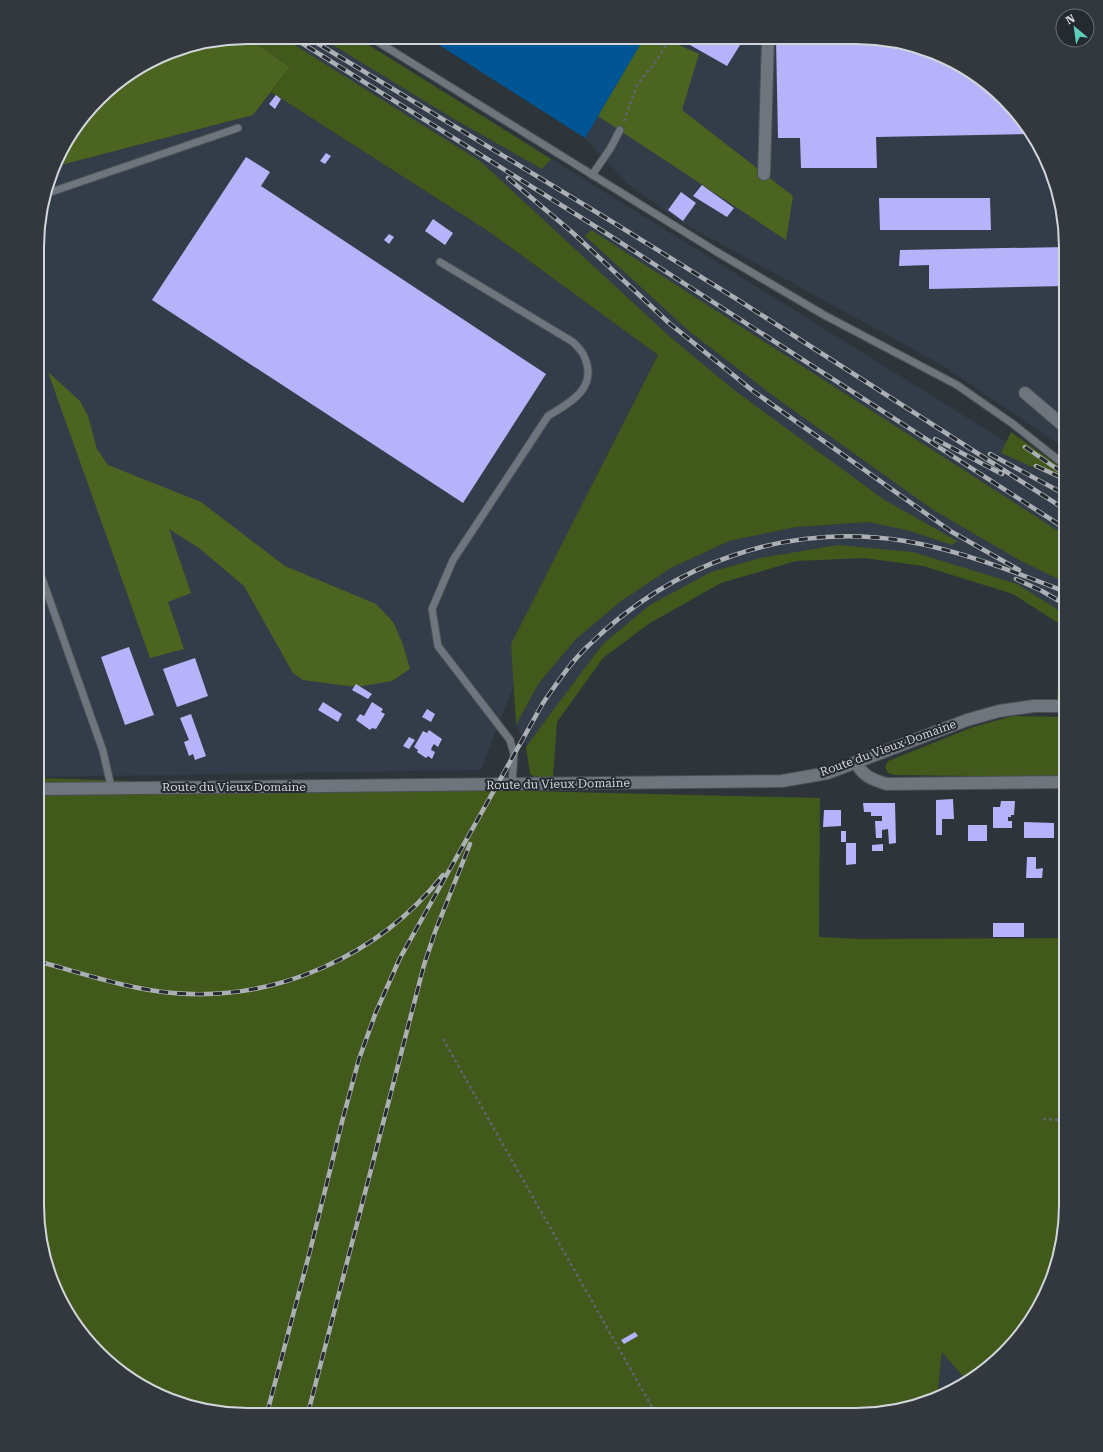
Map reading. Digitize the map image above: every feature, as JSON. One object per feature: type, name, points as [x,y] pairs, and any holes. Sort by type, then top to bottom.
[{"type":"street","points":[[764,174],[768,44]]},
{"type":"street","points":[[1025,393],[1059,422]]},
{"type":"street","name":"Route du Vieux Domaine","points":[[44,789],[782,781],[828,773],[967,720],[999,711],[1034,706],[1059,706]]},
{"type":"street","points":[[856,762],[859,769],[869,778],[887,784],[1059,782]]},
{"type":"lane","points":[[381,44],[716,252],[791,295],[957,385],[1013,424],[1059,460]]},
{"type":"lane","points":[[52,192],[238,128]]},
{"type":"lane","points":[[592,175],[610,149],[620,130]]},
{"type":"lane","points":[[440,262],[573,342],[583,354],[589,371],[583,390],[572,401],[548,416],[453,560],[432,609],[438,646],[510,740],[514,754],[512,785]]},
{"type":"lane","points":[[44,585],[103,751],[110,788]]},
{"type":"path","points":[[620,130],[637,85],[658,60],[667,44]]},
{"type":"path","points":[[443,1039],[653,1408]]},
{"type":"path","points":[[1043,1119],[1059,1120]]},
{"type":"shaded area","points":[[257,44],[367,44],[1022,452],[1059,471],[1059,617],[1016,589],[953,565],[825,551],[687,587],[592,662],[529,751],[516,725],[539,683],[576,639],[620,602],[671,568],[729,541],[796,527],[869,522],[728,389],[659,332],[561,237]]},
{"type":"shaded area","points":[[640,44],[869,44],[909,51],[934,59],[969,78],[1000,103],[1025,134],[1044,169],[1052,194],[1059,234],[1059,444],[942,365],[681,222],[628,184],[585,138]]},
{"type":"shaded area","points":[[271,92],[491,233],[658,355],[511,644],[514,684],[481,770],[44,777],[44,234],[51,194],[61,165],[253,115]]},
{"type":"shaded area","points":[[942,1351],[964,1377],[938,1391]]},
{"type":"green space","points":[[234,44],[256,44],[290,67],[253,115],[61,165],[71,145],[86,123],[113,94],[145,71],[169,59],[194,51]]},
{"type":"green space","points":[[256,44],[293,44],[480,161],[669,336],[734,390],[883,499],[957,541],[952,545],[910,531],[869,522],[796,527],[729,541],[671,568],[620,602],[576,639],[539,683],[516,725],[511,644],[658,355],[491,233],[271,92],[290,67]]},
{"type":"green space","points":[[331,44],[367,44],[551,159],[542,169],[454,119]]},
{"type":"green space","points":[[640,44],[676,44],[699,54],[682,110],[793,196],[786,240],[598,116]]},
{"type":"green space","points":[[591,230],[1059,531],[1059,580],[1021,561],[935,511],[772,395],[689,331],[585,236]]},
{"type":"green space","points":[[48,372],[80,401],[88,416],[97,449],[108,465],[201,502],[285,566],[376,604],[393,622],[402,642],[410,669],[392,681],[356,687],[303,680],[293,673],[244,586],[199,548],[169,529],[191,593],[168,602],[184,649],[150,658]]},
{"type":"green space","points":[[1011,432],[1059,466],[1059,479],[1001,453]]},
{"type":"green space","points":[[838,545],[913,552],[1017,584],[1059,611],[1059,623],[1013,594],[923,566],[864,558],[796,561],[721,583],[650,623],[603,658],[557,722],[553,777],[536,778],[530,774],[526,747],[603,644],[650,605],[711,572],[760,558]]},
{"type":"green space","points":[[1059,674],[1059,698],[1057,698]]},
{"type":"green space","points":[[1013,716],[1059,717],[1059,777],[894,775],[888,773],[885,767],[888,761],[973,727]]},
{"type":"green space","points":[[44,778],[820,798],[819,937],[862,939],[1059,938],[1059,1218],[1052,1258],[1044,1283],[1025,1318],[1009,1339],[990,1358],[964,1377],[942,1352],[938,1391],[909,1401],[869,1408],[234,1408],[194,1401],[169,1393],[134,1374],[103,1349],[78,1318],[59,1283],[48,1245],[44,1218]]},
{"type":"water","points":[[437,44],[640,44],[585,138]]},
{"type":"building","points":[[739,44],[740,45],[727,66],[690,45]]},
{"type":"building","points":[[776,44],[869,44],[909,51],[934,59],[958,71],[990,94],[1009,113],[1025,134],[876,137],[877,168],[801,168],[800,138],[778,138]]},
{"type":"building","points":[[276,95],[281,99],[275,109],[269,104]]},
{"type":"building","points":[[326,153],[331,156],[325,164],[320,161]]},
{"type":"building","points":[[246,157],[270,172],[261,186],[546,374],[463,503],[152,300]]},
{"type":"building","points":[[702,185],[734,208],[727,217],[693,196]]},
{"type":"building","points":[[681,192],[696,203],[683,221],[668,210]]},
{"type":"building","points":[[879,198],[990,198],[991,230],[880,230]]},
{"type":"building","points":[[433,219],[453,233],[445,245],[425,231]]},
{"type":"building","points":[[389,234],[394,237],[389,244],[384,240]]},
{"type":"building","points":[[1059,247],[1059,286],[929,289],[929,265],[899,266],[900,250]]},
{"type":"building","points":[[129,647],[154,715],[125,725],[101,657]]},
{"type":"building","points":[[195,658],[208,696],[177,707],[163,669]]},
{"type":"building","points":[[356,684],[372,694],[368,699],[352,690]]},
{"type":"building","points":[[323,702],[342,714],[338,722],[318,710]]},
{"type":"building","points":[[372,702],[383,709],[381,712],[385,714],[376,729],[372,728],[370,730],[356,720],[360,714],[364,716]]},
{"type":"building","points":[[427,709],[435,714],[431,722],[422,717]]},
{"type":"building","points":[[191,714],[206,756],[195,760],[193,754],[189,756],[184,742],[189,740],[180,718]]},
{"type":"building","points":[[429,730],[442,739],[438,747],[434,744],[432,747],[431,750],[435,752],[432,759],[428,756],[426,758],[417,752],[418,750],[414,747],[423,731],[427,733]]},
{"type":"building","points":[[409,737],[415,740],[409,749],[403,746]]},
{"type":"building","points":[[953,799],[954,819],[942,819],[942,835],[936,835],[936,800]]},
{"type":"building","points":[[1001,801],[1015,801],[1014,815],[1008,817],[1008,821],[1012,821],[1012,828],[993,828],[993,807],[1000,807]]},
{"type":"building","points":[[863,803],[895,803],[896,843],[889,844],[888,829],[882,830],[882,838],[876,838],[875,821],[882,821],[882,816],[871,816],[871,812],[864,812]]},
{"type":"building","points":[[824,810],[841,810],[841,826],[823,827]]},
{"type":"building","points":[[1024,822],[1054,823],[1054,838],[1024,838]]},
{"type":"building","points":[[968,825],[987,825],[987,841],[968,841]]},
{"type":"building","points":[[841,831],[846,831],[846,842],[841,842]]},
{"type":"building","points":[[846,843],[856,843],[856,864],[846,865]]},
{"type":"building","points":[[883,844],[883,851],[872,851],[872,845]]},
{"type":"building","points":[[1027,857],[1036,857],[1036,869],[1043,868],[1042,878],[1026,878]]},
{"type":"building","points":[[993,923],[1024,923],[1024,937],[993,937]]},
{"type":"building","points":[[635,1332],[638,1336],[624,1344],[621,1340]]},
{"type":"railway","points":[[303,44],[601,230],[1059,524]]},
{"type":"railway","points":[[319,44],[735,298],[1059,506]]},
{"type":"railway","points":[[508,178],[573,233],[669,323],[753,391],[952,532],[1019,570]]},
{"type":"railway","points":[[935,439],[1002,474]]},
{"type":"railway","points":[[1025,447],[1059,470]]},
{"type":"railway","points":[[990,454],[1059,491]]},
{"type":"railway","points":[[1036,466],[1059,477]]},
{"type":"railway","points":[[268,1408],[359,1059],[376,1012],[400,958],[543,703],[575,659],[621,617],[656,592],[694,571],[734,555],[775,544],[818,538],[861,537],[905,541],[946,550],[987,562],[1059,589]]},
{"type":"railway","points":[[1016,579],[1059,601]]},
{"type":"railway","points":[[309,1408],[424,965],[435,932],[470,844]]},
{"type":"railway","points":[[44,963],[105,980],[156,991],[212,994],[250,990],[287,981],[323,968],[357,950],[388,929],[417,904],[443,875]]}]
